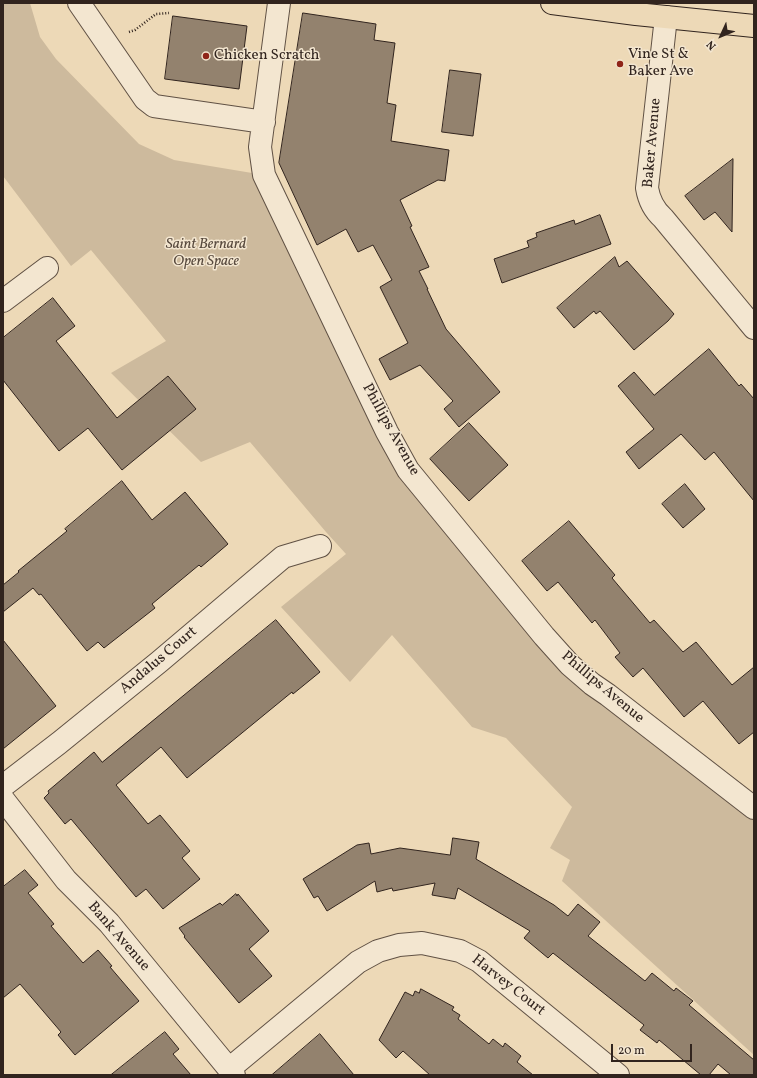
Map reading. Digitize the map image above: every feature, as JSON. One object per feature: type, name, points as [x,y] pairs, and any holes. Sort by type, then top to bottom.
[{"type":"main road","points":[[552,3],[754,26]]},
{"type":"street","points":[[79,3],[145,99],[154,106],[264,122]]},
{"type":"street","name":"Phillips Avenue","points":[[278,3],[260,147],[264,175],[387,432],[408,470],[544,636],[570,665],[592,684],[754,808]]},
{"type":"street","name":"Baker Avenue","points":[[666,17],[647,188],[648,196],[656,212],[753,326]]},
{"type":"street","points":[[3,302],[47,268]]},
{"type":"street","name":"Andalus Court","points":[[3,786],[59,743],[283,557],[320,546]]},
{"type":"street","name":"Bank Avenue","points":[[3,799],[66,880],[109,923],[232,1072]]},
{"type":"street","name":"Harvey Court","points":[[232,1072],[358,962],[378,951],[399,945],[422,943],[460,951],[479,961],[618,1075]]},
{"type":"path","points":[[135,30],[156,14],[168,13]]},
{"type":"green space","name":"Saint Bernard Open Space","points":[[3,3],[30,3],[40,37],[56,59],[139,144],[174,160],[264,175],[387,432],[544,636],[754,808],[754,1055],[562,881],[570,860],[550,848],[572,807],[506,738],[472,727],[392,635],[350,682],[281,607],[346,554],[250,442],[201,462],[111,373],[166,341],[91,250],[71,266],[3,176]]},
{"type":"building","points":[[303,13],[376,24],[374,40],[395,43],[387,103],[396,105],[391,141],[449,150],[445,181],[438,180],[400,200],[412,226],[410,227],[429,267],[419,271],[446,329],[500,392],[459,427],[444,409],[453,401],[420,365],[390,380],[379,359],[408,343],[380,287],[392,280],[373,245],[358,252],[346,229],[317,245],[279,163]]},
{"type":"building","name":"Chicken Scratch","points":[[173,16],[247,26],[239,89],[165,79]]},
{"type":"building","points":[[450,70],[481,74],[473,136],[442,132]]},
{"type":"building","points":[[733,159],[732,232],[715,212],[704,220],[685,196]]},
{"type":"building","points":[[600,215],[611,244],[502,283],[494,259],[529,247],[527,241],[537,237],[536,233],[574,220],[575,224]]},
{"type":"building","points":[[615,257],[619,267],[627,261],[674,314],[634,350],[600,311],[596,314],[594,311],[574,328],[557,308]]},
{"type":"building","points":[[53,298],[75,326],[56,341],[117,418],[168,376],[196,409],[122,470],[88,428],[59,451],[3,380],[3,338]]},
{"type":"building","points":[[709,349],[739,386],[741,384],[754,399],[754,501],[714,452],[705,460],[681,434],[639,469],[626,452],[654,429],[618,386],[634,372],[654,395]]},
{"type":"building","points":[[469,423],[508,465],[469,501],[430,459]]},
{"type":"building","points":[[122,481],[152,520],[185,492],[228,544],[201,567],[199,565],[152,604],[155,608],[104,648],[98,642],[87,651],[41,594],[39,595],[33,588],[3,612],[3,585],[67,531],[65,529]]},
{"type":"building","points":[[685,484],[705,509],[683,528],[662,504]]},
{"type":"building","points":[[569,521],[615,575],[612,578],[650,623],[654,620],[683,652],[696,642],[732,685],[754,667],[754,732],[739,744],[703,701],[684,717],[643,668],[633,677],[615,657],[620,653],[595,620],[592,623],[558,582],[547,591],[522,561]]},
{"type":"building","points":[[276,620],[320,672],[293,694],[292,692],[187,778],[161,747],[116,785],[148,824],[160,815],[190,851],[182,858],[200,879],[163,909],[146,889],[136,897],[71,819],[65,824],[44,798],[49,793],[48,791],[94,752],[102,762]]},
{"type":"building","points":[[3,640],[56,706],[3,749]]},
{"type":"building","points":[[453,838],[479,842],[476,859],[554,905],[568,916],[578,904],[600,922],[588,936],[645,981],[652,973],[674,991],[676,988],[693,1001],[689,1005],[754,1060],[754,1075],[731,1075],[718,1064],[709,1075],[701,1075],[659,1040],[657,1043],[640,1030],[644,1025],[553,953],[548,958],[524,938],[530,931],[458,888],[455,899],[432,895],[435,883],[393,891],[392,888],[377,892],[375,881],[327,911],[318,896],[314,898],[303,879],[357,845],[369,843],[371,854],[400,848],[450,855]]},
{"type":"building","points":[[25,870],[38,885],[28,893],[54,924],[51,926],[83,963],[98,950],[112,966],[110,967],[139,1001],[75,1055],[58,1035],[61,1032],[20,984],[3,998],[3,887]]},
{"type":"building","points":[[236,894],[237,896],[238,894],[269,931],[249,949],[272,976],[239,1003],[184,937],[185,936],[179,928],[220,903],[222,905]]},
{"type":"building","points":[[421,989],[454,1007],[452,1010],[460,1015],[458,1019],[489,1044],[493,1039],[503,1047],[505,1043],[521,1056],[517,1062],[533,1075],[430,1075],[403,1051],[396,1058],[379,1040],[405,992],[413,996],[415,991],[419,993]]},
{"type":"building","points":[[165,1032],[179,1049],[173,1054],[191,1075],[111,1075]]},
{"type":"building","points":[[320,1034],[354,1075],[272,1075]]},
{"type":"place","name":"Chicken Scratch","points":[[206,56]]},
{"type":"place","name":"Vine St & Baker Ave","points":[[620,64]]}]
